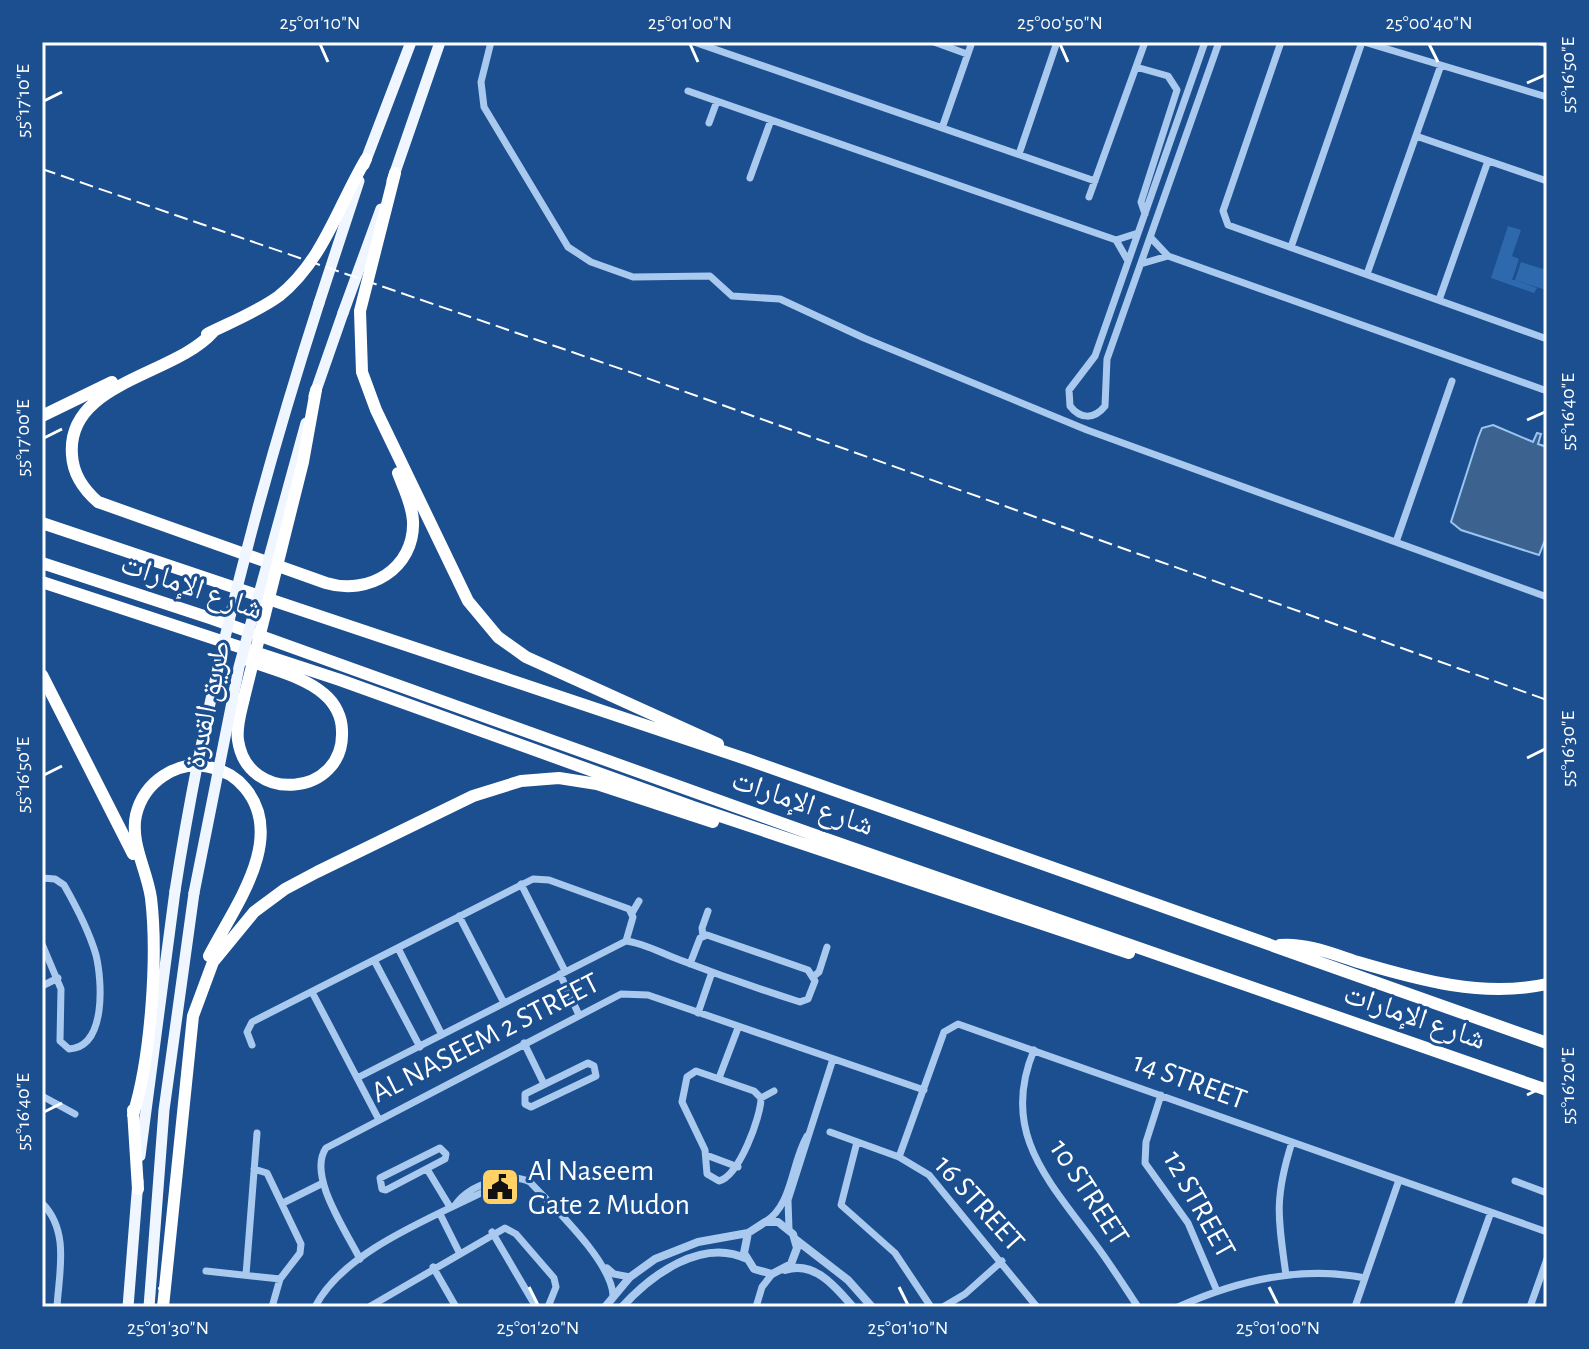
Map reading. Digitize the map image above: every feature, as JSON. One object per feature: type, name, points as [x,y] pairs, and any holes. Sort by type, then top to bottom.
[{"type":"highway","points":[[42,416],[268,303],[304,272],[323,243],[366,159]]},
{"type":"highway","points":[[213,332],[189,353],[103,396],[80,418],[73,437],[72,458],[83,487],[98,502],[326,583],[350,587],[366,585],[381,578],[399,562],[413,527],[410,505],[362,372],[359,331],[365,291],[395,173]]},
{"type":"highway","points":[[83,595],[110,611],[208,644],[319,689],[334,705],[342,725],[341,747],[331,766],[321,776],[302,785],[280,785],[260,777],[245,761],[238,741],[244,698],[303,462],[316,390]]},
{"type":"highway","points":[[382,424],[463,591],[498,637],[537,662],[659,715],[749,760]]},
{"type":"highway","name":"شارع الإمارات","points":[[42,523],[749,760],[1547,1043]]},
{"type":"highway","name":"شارع الإمارات","points":[[42,563],[228,625],[1547,1090]]},
{"type":"highway","points":[[42,582],[355,686],[693,807],[1210,980],[1281,997]]},
{"type":"highway","points":[[42,675],[108,800],[142,879],[147,938],[133,1115],[138,1189]]},
{"type":"highway","points":[[133,1115],[143,1073],[152,968],[149,884],[135,828],[146,793],[162,776],[184,767],[200,766],[224,772],[249,793],[260,823],[251,873],[210,954],[193,1002],[179,1092],[179,1127]]},
{"type":"highway","points":[[163,1307],[179,1127],[191,1027],[199,994],[219,953],[244,922],[295,883],[496,787],[547,778],[597,784],[875,877],[971,900]]},
{"type":"highway","points":[[1274,946],[1305,946],[1412,978],[1454,986],[1512,988],[1547,984]]},
{"type":"main road","name":"طريق القدرة","points":[[128,1307],[138,1189],[175,891],[204,727],[242,567],[319,303],[366,159],[411,42]]},
{"type":"main road","name":"طريق القدرة","points":[[149,1307],[164,1110],[194,893],[239,667],[275,527],[316,390],[440,42]]},
{"type":"street","points":[[491,42],[481,82],[487,116],[525,170],[563,240],[585,259],[633,277],[710,276],[732,296],[780,299],[864,338],[1087,430],[1547,597]]},
{"type":"street","points":[[694,42],[1095,181]]},
{"type":"street","points":[[727,53],[731,42]]},
{"type":"street","points":[[934,42],[967,54]]},
{"type":"street","points":[[942,128],[972,42]]},
{"type":"street","points":[[1019,154],[1057,42]]},
{"type":"street","points":[[1089,197],[1145,42]]},
{"type":"street","points":[[1205,42],[1095,356],[1069,390],[1070,406],[1082,416],[1093,416],[1105,406],[1107,359],[1219,42]]},
{"type":"street","points":[[1281,42],[1222,215],[1231,228],[1547,339]]},
{"type":"street","points":[[1291,247],[1363,42],[1547,97]]},
{"type":"street","points":[[1540,42],[1547,44]]},
{"type":"street","points":[[1367,274],[1441,65]]},
{"type":"street","points":[[1136,67],[1168,76],[1177,90],[1141,202],[1145,214]]},
{"type":"street","points":[[688,91],[1116,240],[1138,233]]},
{"type":"street","points":[[709,123],[717,101]]},
{"type":"street","points":[[750,178],[771,120]]},
{"type":"street","points":[[1416,136],[1547,181]]},
{"type":"street","points":[[1439,300],[1488,161]]},
{"type":"street","points":[[1152,238],[1168,256],[1547,391]]},
{"type":"street","points":[[1116,240],[1128,261]]},
{"type":"street","points":[[1143,263],[1168,256]]},
{"type":"street","points":[[1396,542],[1452,381]]},
{"type":"street","points":[[42,878],[55,879],[64,885],[96,957],[100,982],[97,1016],[92,1034],[76,1048],[69,1049],[60,1041],[63,999],[58,978],[42,944]]},
{"type":"street","points":[[252,1045],[247,1032],[252,1022],[533,879],[549,880],[625,907],[632,913]]},
{"type":"street","points":[[521,884],[563,972],[579,1015]]},
{"type":"street","points":[[626,941],[632,913],[639,901]]},
{"type":"street","points":[[690,964],[703,936],[702,928],[708,911]]},
{"type":"street","points":[[459,916],[504,1003]]},
{"type":"street","points":[[703,936],[808,970],[814,976]]},
{"type":"street","points":[[357,1078],[626,941],[800,1002],[810,995],[814,976],[819,972],[827,947]]},
{"type":"street","points":[[398,948],[442,1035]]},
{"type":"street","points":[[374,960],[420,1047]]},
{"type":"street","points":[[698,1013],[712,972]]},
{"type":"street","points":[[42,986],[58,978]]},
{"type":"street","points":[[312,992],[378,1118]]},
{"type":"street","name":"AL NASEEM 2 STREET","points":[[323,1183],[318,1166],[326,1148],[378,1118],[629,992],[924,1090]]},
{"type":"street","name":"14 STREET","points":[[899,1157],[944,1032],[951,1025],[967,1026],[1547,1232]]},
{"type":"street","points":[[719,1078],[738,1028]]},
{"type":"street","points":[[524,1043],[544,1084]]},
{"type":"street","name":"10 STREET","points":[[1034,1050],[1022,1091],[1025,1129],[1030,1146],[1060,1201],[1138,1307]]},
{"type":"street","points":[[605,1307],[630,1277],[655,1259],[683,1246],[748,1233],[782,1206],[833,1059]]},
{"type":"street","points":[[590,1062],[597,1073],[534,1106],[527,1106],[523,1096],[544,1084],[590,1062]]},
{"type":"street","points":[[761,1098],[754,1091],[692,1072],[681,1095],[706,1155],[705,1166],[712,1179],[727,1179],[738,1167],[761,1098],[774,1091]]},
{"type":"street","name":"12 STREET","points":[[1161,1095],[1146,1142],[1145,1163],[1188,1223],[1217,1291]]},
{"type":"street","points":[[42,1096],[75,1114]]},
{"type":"street","name":"16 STREET","points":[[830,1132],[899,1157],[929,1175],[1037,1307]]},
{"type":"street","points":[[246,1275],[257,1133]]},
{"type":"street","points":[[857,1142],[841,1205],[895,1253],[931,1307]]},
{"type":"street","points":[[1286,1275],[1277,1206],[1281,1178],[1292,1142]]},
{"type":"street","points":[[443,1149],[445,1159],[427,1169],[386,1190],[379,1182],[443,1149]]},
{"type":"street","points":[[706,1155],[738,1167]]},
{"type":"street","points":[[789,1229],[788,1200],[798,1162]]},
{"type":"street","points":[[254,1169],[266,1171],[283,1203],[301,1249],[280,1279],[272,1307]]},
{"type":"street","points":[[427,1169],[453,1206]]},
{"type":"street","points":[[315,1307],[327,1286],[360,1259],[500,1180],[515,1177],[530,1182],[600,1262],[611,1278],[613,1295]]},
{"type":"street","points":[[1355,1307],[1399,1180]]},
{"type":"street","points":[[1515,1181],[1547,1193]]},
{"type":"street","points":[[283,1203],[323,1183],[360,1259]]},
{"type":"street","points":[[42,1204],[56,1228],[61,1248],[57,1307]]},
{"type":"street","points":[[1457,1307],[1491,1212]]},
{"type":"street","points":[[440,1214],[459,1252]]},
{"type":"street","points":[[765,1222],[778,1222],[789,1229],[795,1239],[848,1280],[872,1307]]},
{"type":"street","points":[[374,1305],[492,1232],[511,1230],[554,1278],[556,1287],[548,1307]]},
{"type":"street","points":[[492,1232],[536,1307]]},
{"type":"street","points":[[748,1233],[744,1246],[747,1259],[759,1272],[772,1274],[800,1267],[816,1272],[853,1307]]},
{"type":"street","points":[[784,1270],[795,1257],[795,1239]]},
{"type":"street","points":[[622,1307],[658,1274],[686,1260],[716,1252],[747,1259]]},
{"type":"street","points":[[1530,1307],[1547,1259]]},
{"type":"street","points":[[943,1307],[965,1294],[1002,1261]]},
{"type":"street","points":[[600,1262],[614,1274],[630,1277]]},
{"type":"street","points":[[433,1267],[456,1307]]},
{"type":"street","points":[[206,1271],[280,1279]]},
{"type":"street","points":[[1178,1307],[1217,1291],[1286,1275],[1331,1273],[1365,1278]]},
{"type":"street","points":[[756,1307],[762,1287],[772,1274]]},
{"type":"shaded area","points":[[1508,226],[1521,230],[1512,256],[1519,259],[1512,280],[1537,288],[1534,293],[1491,278]]},
{"type":"shaded area","points":[[1547,258],[1546,290],[1515,280],[1521,262],[1543,269]]},
{"type":"shaded area","points":[[1493,425],[1533,442],[1537,433],[1541,434],[1538,444],[1547,447],[1547,535],[1539,555],[1461,530],[1451,522],[1482,428]]},
{"type":"railway","points":[[42,169],[627,371],[1547,700]]},
{"type":"place","name":"Al Naseem Gate 2 Mudon","points":[[500,1187]]}]
